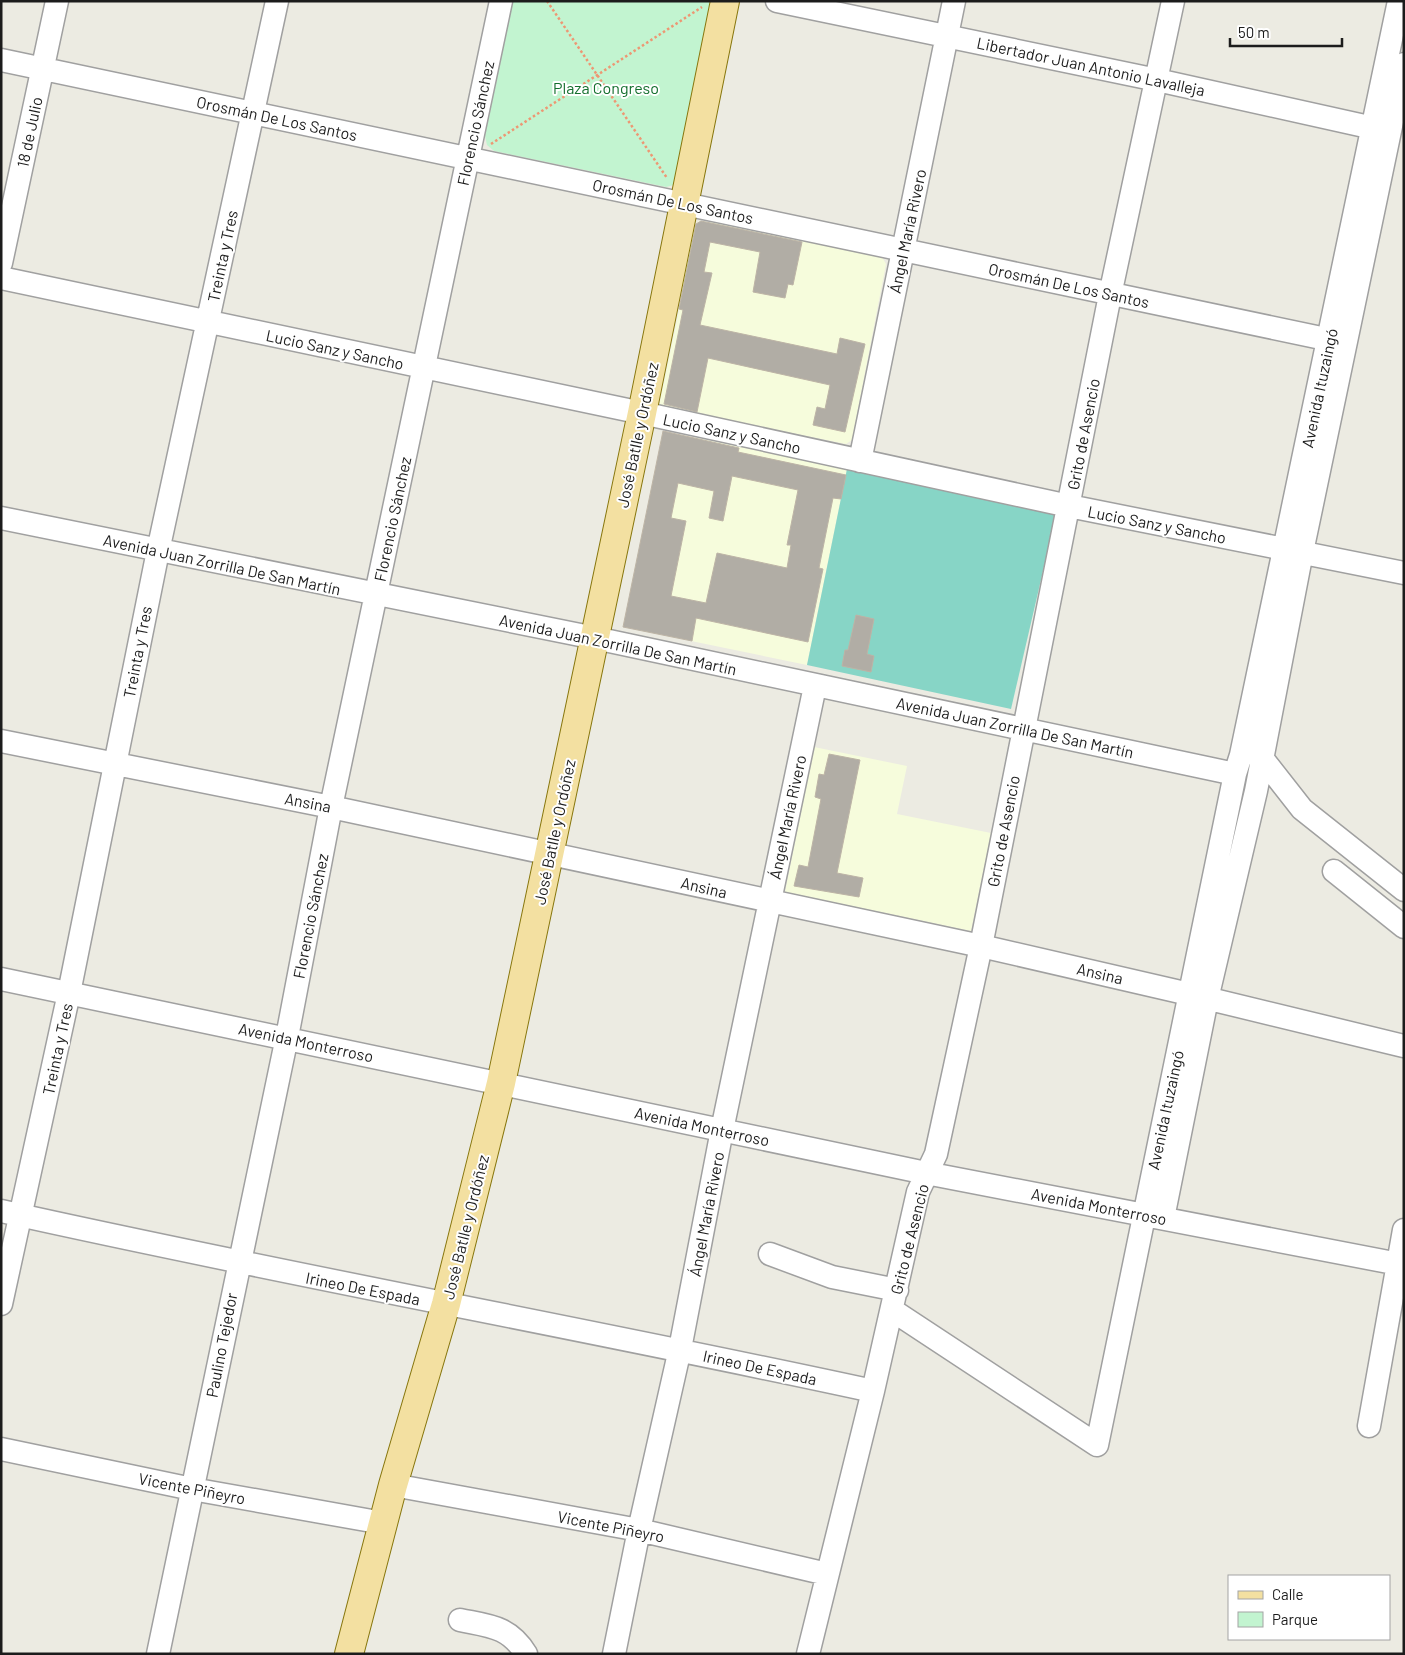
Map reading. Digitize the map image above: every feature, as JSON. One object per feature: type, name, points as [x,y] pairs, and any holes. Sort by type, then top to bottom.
[{"type":"main road","name":"José Batlle y Ordóñez","points":[[349,1654],[383,1523],[446,1304],[501,1083],[642,413],[684,203],[715,4]]},
{"type":"street","name":"18 de Julio","points":[[1,263],[57,1]]},
{"type":"street","name":"Treinta y Tres","points":[[1,1304],[11,1213],[69,993],[158,551],[278,1]]},
{"type":"street","name":"Florencio Sánchez","points":[[287,1037],[331,807],[501,1]]},
{"type":"street","name":"Libertador Juan Antonio Lavalleja","points":[[777,1],[1157,80],[1389,131]]},
{"type":"street","name":"Ángel María Rivero","points":[[860,461],[954,1]]},
{"type":"street","name":"Grito de Asencio","points":[[808,1654],[873,1391],[918,1192],[936,1154],[981,946],[1110,295],[1173,1]]},
{"type":"street","name":"Avenida Ituzaingó","points":[[1389,131],[1399,1]]},
{"type":"street","name":"Orosmán De Los Santos","points":[[1,60],[254,112],[468,160],[684,203],[1110,295],[1337,341]]},
{"type":"street","name":"Avenida Ituzaingó","points":[[894,1300],[1097,1445],[1153,1216],[1246,763],[1294,551],[1337,341],[1404,64]]},
{"type":"street","name":"Lucio Sanz y Sancho","points":[[1,278],[642,413],[1069,506],[1404,573]]},
{"type":"street","name":"Avenida Juan Zorrilla De San Martín","points":[[1,518],[594,638],[815,686],[1023,728],[1246,763]]},
{"type":"street","name":"Ángel María Rivero","points":[[614,1654],[639,1530],[680,1349],[722,1130],[815,686]]},
{"type":"street","name":"Ansina","points":[[1,741],[331,807],[981,946],[1404,1046]]},
{"type":"street","name":"Avenida Ituzaingó","points":[[1198,996],[1256,791],[1246,763]]},
{"type":"street","points":[[1246,763],[1243,786],[1302,809]]},
{"type":"street","points":[[1246,763],[1404,890]]},
{"type":"street","points":[[1334,871],[1404,928]]},
{"type":"street","name":"Avenida Monterroso","points":[[1,979],[287,1037],[926,1174],[1400,1264]]},
{"type":"street","name":"Paulino Tejedor","points":[[158,1654],[238,1263],[287,1037]]},
{"type":"street","name":"Irineo De Espada","points":[[11,1213],[238,1263],[680,1349],[873,1391]]},
{"type":"street","points":[[1368,1426],[1400,1264],[1404,1230]]},
{"type":"street","points":[[770,1254],[894,1300]]},
{"type":"street","name":"Vicente Piñeyro","points":[[2,1454],[383,1523]]},
{"type":"street","name":"Vicente Piñeyro","points":[[394,1485],[639,1530],[827,1574]]},
{"type":"street","points":[[460,1620],[503,1629],[518,1641],[526,1654]]},
{"type":"path","points":[[547,1],[684,203]]},
{"type":"path","points":[[468,160],[598,75],[715,4]]},
{"type":"shaded area","points":[[712,220],[882,257],[886,264],[852,440],[846,444],[659,406],[683,291],[679,290],[690,234],[694,233],[693,229],[699,221],[705,221],[709,224]]},
{"type":"shaded area","points":[[663,431],[847,469],[807,665],[623,627]]},
{"type":"shaded area","points":[[847,469],[1056,515],[1011,709],[807,665]]},
{"type":"shaded area","points":[[814,747],[907,766],[897,814],[991,833],[971,931],[785,892]]},
{"type":"green space","name":"Plaza Congreso","points":[[513,1],[712,1],[677,180],[674,185],[666,187],[494,151],[487,145],[485,136]]},
{"type":"building","points":[[701,221],[802,242],[793,285],[788,284],[785,298],[753,292],[760,252],[710,242],[704,272],[712,273],[700,325],[837,354],[840,338],[865,344],[845,432],[813,425],[817,407],[825,409],[830,385],[708,358],[697,412],[664,404],[683,310],[679,309],[696,224]]},
{"type":"building","points":[[663,431],[739,448],[738,452],[846,475],[841,499],[833,498],[819,568],[823,569],[808,642],[696,618],[692,641],[623,627]],"holes":[[[732,476],[798,490],[787,545],[791,545],[787,568],[717,553],[706,603],[671,596],[686,521],[671,518],[678,483],[714,491],[709,518],[723,521]]]},
{"type":"building","points":[[856,615],[874,619],[867,654],[874,656],[871,672],[842,666],[845,650],[848,650]]},
{"type":"building","points":[[829,754],[860,760],[837,873],[863,878],[859,897],[794,886],[799,865],[808,867],[821,799],[815,797],[819,774],[824,775]]}]
